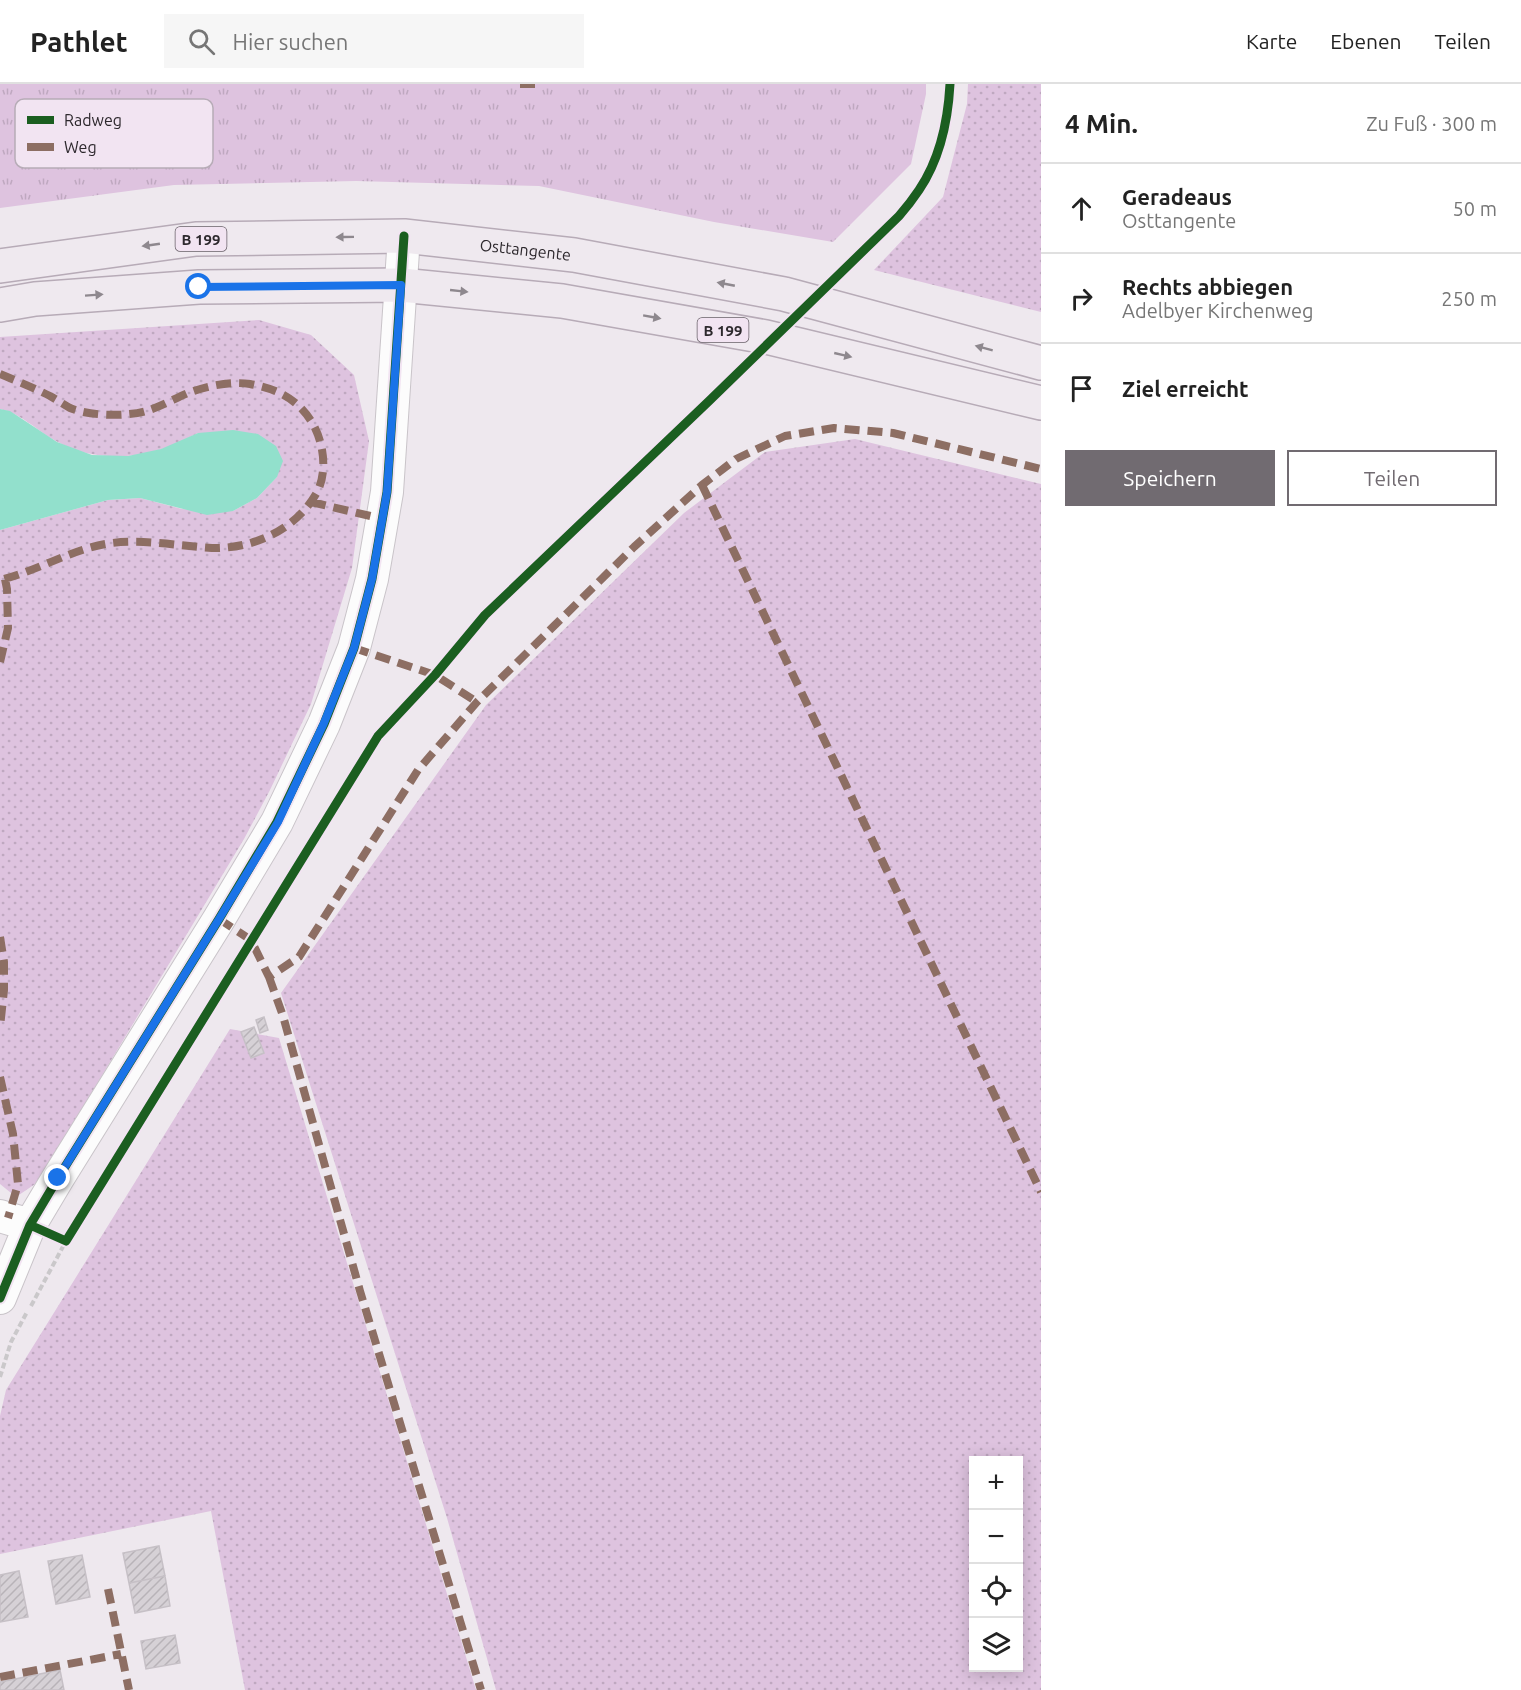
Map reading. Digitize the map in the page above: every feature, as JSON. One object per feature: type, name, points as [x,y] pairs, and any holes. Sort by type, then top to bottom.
[{"type":"main road","name":"Osttangente","points":[[0,266],[196,239],[404,236],[574,255],[784,294],[1041,363]]},
{"type":"main road","name":"B 199","points":[[0,305],[35,299],[199,287],[401,285],[562,301],[766,337],[1041,403]]},
{"type":"street","points":[[0,1298],[30,1226],[278,822],[324,723],[354,648],[372,579],[387,492],[404,236]]},
{"type":"street","points":[[0,1216],[30,1226]]},
{"type":"path","points":[[0,1377],[11,1342],[66,1240]]},
{"type":"green space","points":[[0,84],[926,84],[926,94],[911,164],[833,242],[714,222],[539,186],[356,181],[174,185],[0,208]]},
{"type":"green space","points":[[968,84],[1041,84],[1041,312],[874,270],[943,197],[967,104]]},
{"type":"green space","points":[[259,320],[311,335],[354,375],[369,441],[352,568],[311,704],[244,839],[38,1182],[16,1197],[0,1184],[0,530],[108,500],[140,498],[182,509],[233,511],[257,498],[277,477],[198,433],[159,450],[120,456],[81,451],[56,441],[22,418],[0,409],[0,337]]},
{"type":"green space","points":[[855,439],[1041,484],[1041,1690],[496,1690],[447,1518],[281,993],[486,705],[684,513],[765,452]]},
{"type":"green space","points":[[230,1029],[279,1038],[476,1690],[245,1690],[211,1511],[0,1554],[0,1416],[6,1390]]},
{"type":"shaded area","points":[[0,409],[10,411],[57,442],[92,455],[128,456],[161,449],[198,433],[233,430],[258,434],[276,446],[283,461],[277,477],[257,498],[233,511],[207,515],[140,498],[108,500],[0,530]]},
{"type":"building","points":[[264,1017],[268,1030],[260,1033],[256,1020]]},
{"type":"building","points":[[254,1027],[264,1053],[251,1058],[241,1032]]},
{"type":"building","points":[[159,1546],[165,1576],[129,1583],[123,1553]]},
{"type":"building","points":[[82,1555],[90,1597],[56,1604],[48,1561]]},
{"type":"building","points":[[19,1571],[28,1617],[0,1622],[0,1575]]},
{"type":"building","points":[[165,1576],[170,1606],[135,1613],[129,1583]]},
{"type":"building","points":[[175,1635],[180,1663],[146,1669],[141,1641]]},
{"type":"building","points":[[60,1670],[64,1690],[0,1690],[0,1682]]},
{"type":"marked path","points":[[520,84],[543,84]]},
{"type":"marked path","points":[[0,374],[44,393],[70,408],[87,413],[108,415],[146,411],[188,393],[219,385],[242,383],[270,389],[286,396],[307,415],[320,440],[323,459],[320,486],[307,507],[285,527],[257,541],[243,545],[212,548],[149,542],[112,543],[83,550],[0,580]]},
{"type":"marked path","points":[[219,919],[251,940],[269,977],[299,957],[418,770],[477,702],[634,547],[702,485],[736,459],[785,436],[834,428],[893,433],[1041,469]]},
{"type":"marked path","points":[[702,485],[1041,1192]]},
{"type":"marked path","points":[[311,502],[383,519]]},
{"type":"marked path","points":[[0,662],[8,628],[5,579]]},
{"type":"marked path","points":[[354,648],[435,675],[477,702]]},
{"type":"marked path","points":[[0,937],[4,962],[0,1027]]},
{"type":"marked path","points":[[269,977],[283,1016],[360,1291],[481,1690]]},
{"type":"marked path","points":[[0,1077],[13,1134],[18,1184],[8,1218]]},
{"type":"marked path","points":[[108,1589],[129,1690]]},
{"type":"marked path","points":[[0,1677],[121,1654]]},
{"type":"cycle path","points":[[30,1225],[66,1241],[378,736],[435,675],[485,615],[709,401],[907,207],[926,178],[938,153],[945,126],[950,84]]},
{"type":"cycle path","points":[[0,1298],[30,1225],[277,822],[324,724],[354,648],[372,579],[387,492],[404,236]]},
{"type":"route","points":[[58,1178],[278,822],[324,723],[354,648],[372,579],[387,492],[401,285],[199,287]]}]
